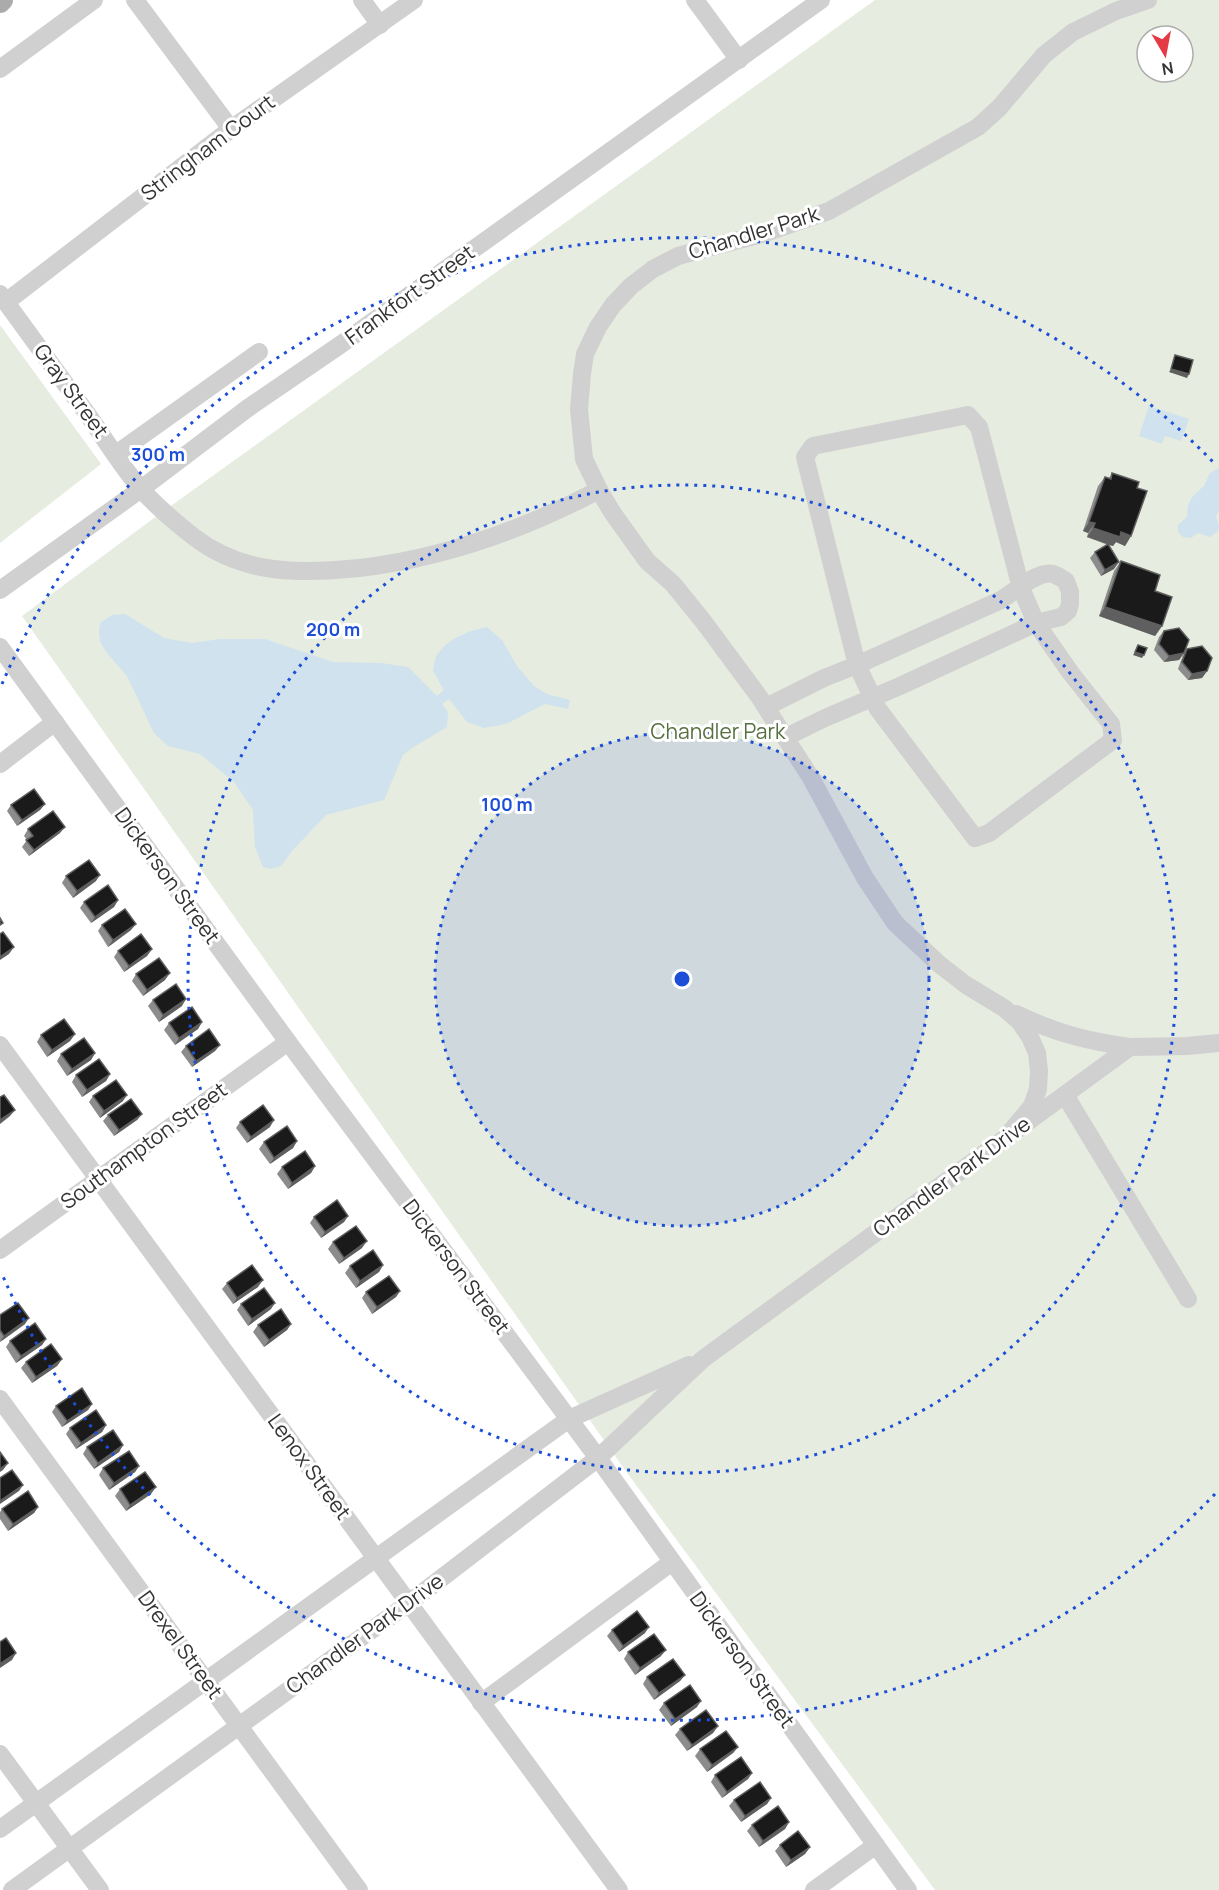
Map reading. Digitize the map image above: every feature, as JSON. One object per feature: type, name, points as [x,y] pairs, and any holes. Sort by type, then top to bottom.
[{"type":"street","points":[[0,69],[94,0]]},
{"type":"street","points":[[135,0],[231,129]]},
{"type":"street","points":[[362,0],[380,25]]},
{"type":"street","name":"Stringham Court","points":[[3,298],[231,129],[414,0]]},
{"type":"street","points":[[694,0],[739,60]]},
{"type":"street","name":"Frankfort Street","points":[[0,590],[141,489],[248,408],[821,0]]},
{"type":"street","name":"Chandler Park","points":[[1130,1047],[1064,1035],[1004,1008],[966,985],[895,923],[865,878],[786,737],[766,707],[673,584],[647,561],[599,490],[584,459],[579,409],[585,354],[598,327],[613,305],[631,286],[653,269],[678,256],[762,234],[828,211],[978,127],[1058,43],[1092,22],[1148,0]]},
{"type":"street","name":"Gray Street","points":[[3,298],[141,489]]},
{"type":"street","points":[[116,454],[259,352]]},
{"type":"street","points":[[968,415],[979,427],[1021,588],[1036,623],[1111,724],[1113,740],[989,832],[975,838],[871,698],[857,665],[805,457],[813,446],[968,415]]},
{"type":"street","points":[[141,489],[176,522],[208,547],[251,566],[297,572],[378,565],[455,549],[528,524],[599,490]]},
{"type":"street","points":[[766,707],[824,678],[1000,600],[1021,588],[1034,577],[1051,573],[1066,581],[1070,592],[1068,611],[1061,617],[1036,623],[786,737]]},
{"type":"street","name":"Dickerson Street","points":[[0,647],[288,1042],[598,1458],[908,1890]]},
{"type":"street","points":[[0,764],[55,722]]},
{"type":"street","name":"Chandler Park","points":[[1004,1008],[1020,1022],[1030,1036],[1037,1053],[1039,1071],[1038,1089],[1032,1106],[1007,1136]]},
{"type":"street","name":"Southampton Street","points":[[0,1250],[288,1042]]},
{"type":"street","points":[[1130,1047],[1219,1043]]},
{"type":"street","name":"Lenox Street","points":[[0,1045],[619,1890]]},
{"type":"street","name":"Chandler Park Drive","points":[[12,1890],[409,1603],[598,1458],[703,1359],[1130,1047]]},
{"type":"street","points":[[1065,1095],[1188,1299]]},
{"type":"street","name":"Chandler Park Drive","points":[[0,1829],[569,1419],[703,1359]]},
{"type":"street","name":"Drexel Street","points":[[0,1400],[359,1890]]},
{"type":"street","points":[[481,1703],[672,1562]]},
{"type":"street","points":[[0,1754],[100,1890]]},
{"type":"street","points":[[814,1890],[876,1845]]},
{"type":"green space","name":"Chandler Park","points":[[875,0],[1219,0],[1219,1890],[935,1890],[625,1470],[22,616],[150,521]]},
{"type":"green space","points":[[0,325],[101,464],[0,543]]},
{"type":"water","points":[[1149,406],[1189,419],[1181,441],[1165,436],[1162,444],[1139,436]]},
{"type":"water","points":[[1219,468],[1219,510],[1216,517],[1218,531],[1210,537],[1198,533],[1191,538],[1183,537],[1178,532],[1178,525],[1187,517],[1188,505],[1192,497],[1204,486],[1210,473]]},
{"type":"water","points":[[125,614],[164,638],[192,643],[220,639],[265,639],[333,662],[381,663],[408,667],[437,696],[444,690],[433,671],[435,659],[440,651],[458,637],[487,627],[502,640],[517,666],[534,686],[547,694],[570,700],[568,709],[545,704],[506,724],[484,728],[467,722],[449,699],[442,704],[448,712],[447,727],[403,755],[384,800],[326,815],[281,866],[271,869],[263,867],[255,847],[253,810],[234,782],[200,754],[168,746],[154,733],[127,676],[106,652],[100,641],[100,623],[112,615]]},
{"type":"building","points":[[1175,355],[1193,360],[1189,374],[1171,369]]},
{"type":"building","points":[[1112,473],[1139,482],[1137,488],[1147,491],[1131,536],[1121,532],[1120,537],[1093,528],[1095,523],[1089,522],[1105,477],[1111,479]]},
{"type":"building","points":[[1108,544],[1119,562],[1105,570],[1095,552]]},
{"type":"building","points":[[1121,561],[1160,575],[1155,591],[1172,597],[1162,626],[1105,607]]},
{"type":"building","points":[[1179,628],[1189,640],[1184,653],[1169,656],[1159,644],[1164,631]]},
{"type":"building","points":[[1138,645],[1147,648],[1144,655],[1135,652]]},
{"type":"building","points":[[1202,646],[1212,658],[1207,671],[1192,674],[1182,662],[1187,649]]},
{"type":"building","points":[[34,789],[45,804],[22,820],[11,805]]},
{"type":"building","points":[[53,811],[65,827],[34,850],[26,840],[33,836],[28,829]]},
{"type":"building","points":[[89,860],[100,875],[77,891],[66,876]]},
{"type":"building","points":[[108,885],[118,900],[95,917],[84,902]]},
{"type":"building","points":[[125,909],[136,924],[113,940],[102,925]]},
{"type":"building","points":[[3,932],[14,947],[0,957],[0,934]]},
{"type":"building","points":[[141,934],[152,949],[129,966],[118,951]]},
{"type":"building","points":[[159,958],[170,973],[147,990],[136,974]]},
{"type":"building","points":[[176,984],[186,999],[163,1015],[153,1000]]},
{"type":"building","points":[[192,1007],[202,1022],[179,1038],[169,1023]]},
{"type":"building","points":[[64,1019],[75,1034],[52,1050],[41,1035]]},
{"type":"building","points":[[209,1029],[220,1045],[196,1061],[186,1046]]},
{"type":"building","points":[[84,1038],[95,1053],[72,1069],[61,1054]]},
{"type":"building","points":[[99,1059],[110,1074],[87,1090],[76,1075]]},
{"type":"building","points":[[116,1080],[127,1095],[104,1111],[93,1096]]},
{"type":"building","points":[[4,1095],[15,1110],[0,1120],[0,1097]]},
{"type":"building","points":[[131,1099],[142,1114],[119,1130],[108,1115]]},
{"type":"building","points":[[263,1105],[274,1120],[251,1137],[240,1122]]},
{"type":"building","points":[[287,1126],[297,1141],[274,1158],[264,1142]]},
{"type":"building","points":[[305,1151],[315,1166],[292,1183],[282,1167]]},
{"type":"building","points":[[337,1200],[348,1216],[325,1232],[314,1217]]},
{"type":"building","points":[[356,1226],[367,1241],[344,1258],[333,1242]]},
{"type":"building","points":[[373,1250],[383,1265],[360,1281],[350,1266]]},
{"type":"building","points":[[252,1265],[263,1280],[237,1298],[227,1283]]},
{"type":"building","points":[[389,1276],[400,1291],[377,1307],[366,1292]]},
{"type":"building","points":[[264,1288],[275,1303],[252,1319],[241,1304]]},
{"type":"building","points":[[18,1303],[29,1318],[4,1336],[0,1330],[0,1315]]},
{"type":"building","points":[[281,1309],[291,1324],[269,1340],[258,1325]]},
{"type":"building","points":[[35,1323],[46,1339],[21,1356],[10,1341]]},
{"type":"building","points":[[51,1344],[62,1359],[36,1377],[26,1362]]},
{"type":"building","points":[[82,1388],[92,1404],[67,1421],[56,1406]]},
{"type":"building","points":[[96,1410],[106,1425],[81,1443],[70,1428]]},
{"type":"building","points":[[113,1430],[123,1445],[98,1463],[87,1447]]},
{"type":"building","points":[[129,1451],[139,1466],[114,1483],[103,1468]]},
{"type":"building","points":[[0,1452],[8,1463],[0,1469]]},
{"type":"building","points":[[12,1470],[23,1485],[0,1501],[0,1478]]},
{"type":"building","points":[[145,1472],[156,1487],[130,1505],[120,1489]]},
{"type":"building","points":[[28,1491],[38,1507],[13,1524],[2,1509]]},
{"type":"building","points":[[637,1611],[649,1627],[623,1646],[612,1630]]},
{"type":"building","points":[[654,1634],[666,1650],[640,1668],[628,1652]]},
{"type":"building","points":[[6,1638],[16,1653],[0,1664],[0,1642]]},
{"type":"building","points":[[673,1659],[685,1675],[659,1693],[647,1677]]},
{"type":"building","points":[[690,1685],[701,1701],[675,1719],[664,1703]]},
{"type":"building","points":[[706,1710],[718,1726],[692,1745],[680,1729]]},
{"type":"building","points":[[726,1731],[738,1747],[712,1765],[700,1749]]},
{"type":"building","points":[[741,1757],[752,1773],[727,1792],[715,1775]]},
{"type":"building","points":[[760,1782],[771,1798],[745,1816],[734,1800]]},
{"type":"building","points":[[778,1806],[789,1822],[763,1841],[752,1825]]},
{"type":"building","points":[[798,1831],[810,1847],[791,1860],[780,1845]]}]
